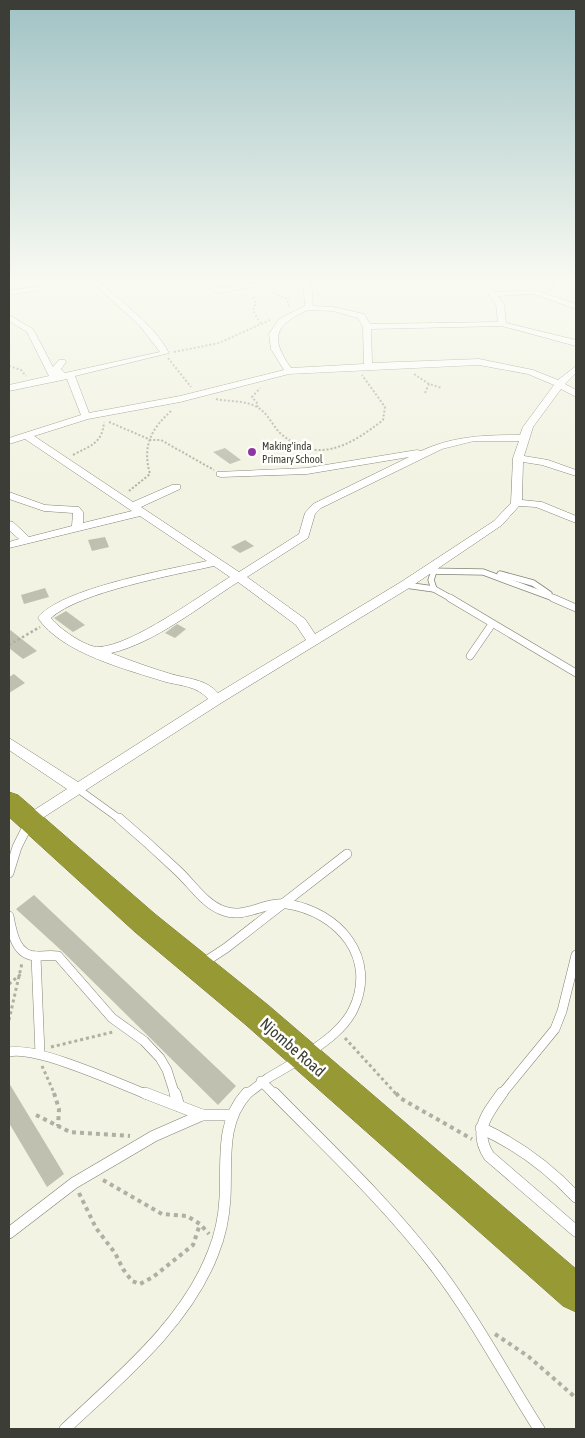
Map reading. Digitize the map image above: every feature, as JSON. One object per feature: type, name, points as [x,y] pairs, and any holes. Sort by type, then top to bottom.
[{"type":"highway","name":"Njombe Road","points":[[20,811],[145,923],[305,1056],[576,1293]]},
{"type":"street","points":[[43,349],[63,377],[86,416]]},
{"type":"street","points":[[9,388],[164,354],[160,349]]},
{"type":"street","points":[[276,349],[289,371]]},
{"type":"street","points":[[366,349],[366,365]]},
{"type":"street","points":[[62,362],[56,369],[63,377]]},
{"type":"street","points":[[9,441],[86,416],[101,417],[289,371],[366,365],[479,362],[530,372],[559,384],[576,394]]},
{"type":"street","points":[[20,811],[78,789],[312,640],[429,571],[498,523],[516,503],[518,458],[528,427],[559,384],[576,369]]},
{"type":"street","points":[[26,435],[217,562],[301,622],[312,640]]},
{"type":"street","points":[[97,652],[134,642],[304,536],[310,513],[317,506],[431,450],[458,441],[474,438],[523,438]]},
{"type":"street","points":[[222,474],[307,471],[431,450]]},
{"type":"street","points":[[518,458],[576,472]]},
{"type":"street","points":[[9,545],[77,529],[176,487]]},
{"type":"street","points":[[9,495],[44,508],[75,509],[78,512],[77,529]]},
{"type":"street","points":[[516,503],[538,504],[576,520]]},
{"type":"street","points":[[9,524],[27,541]]},
{"type":"street","points":[[216,700],[210,691],[199,685],[171,678],[97,652],[64,638],[46,623],[44,618],[46,613],[71,600],[217,562]]},
{"type":"street","points":[[9,744],[78,789]]},
{"type":"lane","points":[[434,590],[429,571],[483,572],[576,608]]},
{"type":"lane","points":[[405,585],[434,590],[576,673]]},
{"type":"lane","points":[[470,656],[492,624]]},
{"type":"lane","points":[[65,1429],[171,1321],[200,1281],[217,1246],[225,1200],[226,1133],[232,1115],[241,1100],[261,1081],[305,1056],[340,1031],[353,1010],[360,990],[360,958],[346,933],[328,918],[283,904],[248,912],[224,911],[206,898],[119,816],[78,789]]},
{"type":"lane","points":[[9,873],[17,847],[20,811]]},
{"type":"lane","points":[[198,966],[283,904],[347,854]]},
{"type":"lane","points":[[9,916],[16,945],[24,953],[36,956],[51,954],[64,962],[103,1009],[124,1028],[144,1041],[160,1058],[167,1070],[179,1106]]},
{"type":"lane","points":[[576,955],[556,1028],[541,1050],[491,1110],[482,1128],[482,1143],[489,1156],[576,1231]]},
{"type":"lane","points":[[36,956],[40,1052]]},
{"type":"lane","points":[[12,1050],[40,1052],[94,1076],[202,1115],[232,1115]]},
{"type":"lane","points":[[261,1081],[394,1214],[436,1267],[469,1316],[539,1429]]},
{"type":"lane","points":[[9,1233],[91,1172],[154,1136],[202,1115]]},
{"type":"lane","points":[[482,1128],[504,1138],[531,1155],[560,1180],[576,1197]]},
{"type":"path","points":[[164,354],[191,349]]},
{"type":"path","points":[[164,354],[198,394],[257,407]]},
{"type":"path","points":[[410,363],[410,372],[429,384],[442,388]]},
{"type":"path","points":[[273,374],[252,397],[258,404],[257,407],[278,431],[301,447],[313,451],[336,450],[369,431],[383,420],[386,413],[386,407],[362,377],[366,365]]},
{"type":"path","points":[[9,366],[21,370],[32,383]]},
{"type":"path","points":[[425,393],[429,384]]},
{"type":"path","points":[[134,506],[128,492],[150,474],[145,457],[151,440],[158,423],[174,408],[180,398]]},
{"type":"path","points":[[101,417],[151,440],[161,440],[222,474]]},
{"type":"path","points":[[62,459],[76,454],[99,440],[103,435],[101,417]]},
{"type":"path","points":[[9,645],[46,623]]},
{"type":"path","points":[[9,1020],[21,974],[24,953]]},
{"type":"path","points":[[9,984],[21,974]]},
{"type":"path","points":[[58,1126],[61,1111],[47,1081],[40,1052],[124,1028]]},
{"type":"path","points":[[340,1031],[356,1052],[400,1098],[452,1130],[482,1143]]},
{"type":"path","points":[[36,1115],[70,1132],[91,1135],[154,1136]]},
{"type":"path","points":[[91,1172],[162,1214],[187,1216],[200,1224],[217,1246]]},
{"type":"path","points":[[74,1183],[96,1228],[115,1253],[132,1281],[140,1284],[154,1277],[192,1245],[200,1224]]},
{"type":"path","points":[[469,1316],[529,1357],[576,1398]]},
{"type":"building","points":[[225,448],[241,460],[230,464],[213,452]]},
{"type":"building","points":[[105,537],[109,547],[92,551],[88,540]]},
{"type":"building","points":[[245,540],[254,546],[240,553],[231,547]]},
{"type":"building","points":[[45,588],[49,597],[24,604],[21,595]]},
{"type":"building","points":[[66,611],[85,625],[73,632],[54,618]]},
{"type":"building","points":[[177,624],[186,629],[175,638],[165,633]]},
{"type":"building","points":[[9,629],[37,651],[23,659],[9,648]]},
{"type":"building","points":[[14,674],[25,683],[9,693],[9,677]]},
{"type":"building","points":[[34,895],[236,1086],[218,1105],[63,952],[16,909]]},
{"type":"building","points":[[9,1083],[64,1174],[47,1187],[9,1123]]},
{"type":"place","name":"Making'inda Primary School","points":[[252,452]]}]
